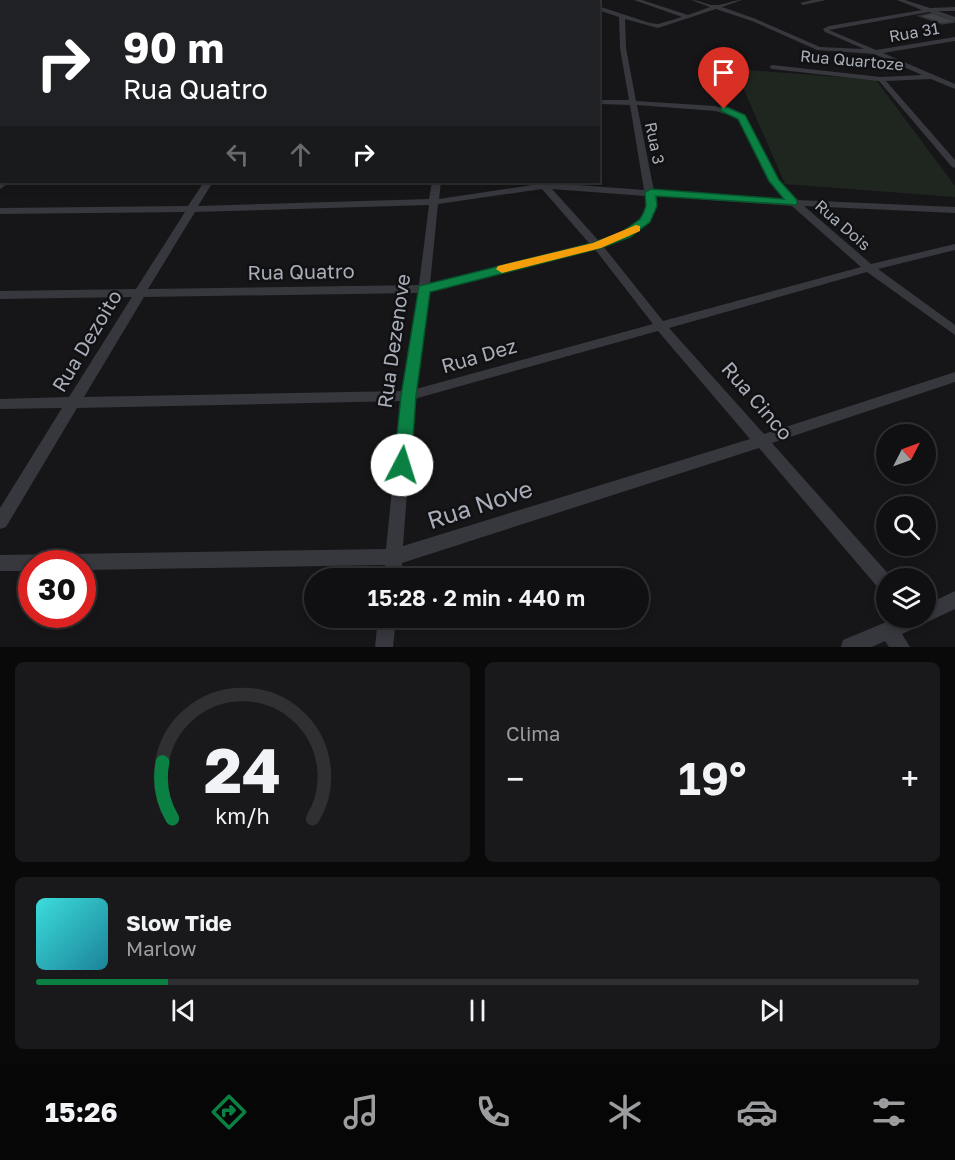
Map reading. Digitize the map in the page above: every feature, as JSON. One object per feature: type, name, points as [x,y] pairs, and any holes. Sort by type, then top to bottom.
[{"type":"street","points":[[638,0],[689,17]]},
{"type":"street","points":[[694,0],[754,20],[815,49],[876,52]]},
{"type":"street","points":[[600,9],[649,25],[661,26],[739,0]]},
{"type":"street","points":[[803,3],[823,0]]},
{"type":"street","points":[[900,0],[955,19]]},
{"type":"street","points":[[955,9],[930,10],[826,29],[931,77],[951,83],[955,87]]},
{"type":"street","name":"Rua 3","points":[[597,245],[626,234],[644,222],[651,206],[651,192],[623,48],[622,16]]},
{"type":"street","name":"Rua 31","points":[[876,52],[955,39]]},
{"type":"street","name":"Rua Quartoze","points":[[772,67],[881,78],[931,77]]},
{"type":"street","points":[[881,78],[952,157],[955,165]]},
{"type":"street","name":"Rua Dois","points":[[600,102],[717,108],[739,115],[779,188],[793,203],[869,268],[955,331]]},
{"type":"street","name":"Rua Dezoito","points":[[0,522],[207,183]]},
{"type":"street","name":"Rua Dezenove","points":[[393,568],[408,396],[424,289],[436,183]]},
{"type":"street","points":[[0,211],[192,209],[435,202],[543,184],[793,203],[955,210]]},
{"type":"street","name":"Rua Cinco","points":[[543,184],[597,245],[661,326],[876,572]]},
{"type":"street","name":"Rua Quatro","points":[[0,295],[424,289],[597,245]]},
{"type":"street","name":"Rua Dez","points":[[0,404],[408,396],[869,268],[955,247]]},
{"type":"street","name":"Rua Nove","points":[[0,562],[394,557],[762,441],[955,377]]},
{"type":"street","points":[[936,609],[955,600]]},
{"type":"street","points":[[384,647],[386,628]]},
{"type":"street","points":[[850,647],[893,628]]},
{"type":"street","points":[[888,630],[901,647]]},
{"type":"shaded area","points":[[735,69],[876,80],[955,186],[955,197],[785,184]]},
{"type":"building","points":[[933,13],[955,22],[942,24],[919,16]]},
{"type":"slow traffic","points":[[502,269],[597,245],[636,228]]},
{"type":"route","points":[[402,465],[408,396],[424,289],[597,245],[626,234],[644,222],[649,214],[651,192],[793,203],[774,181],[742,117],[724,109]]}]
